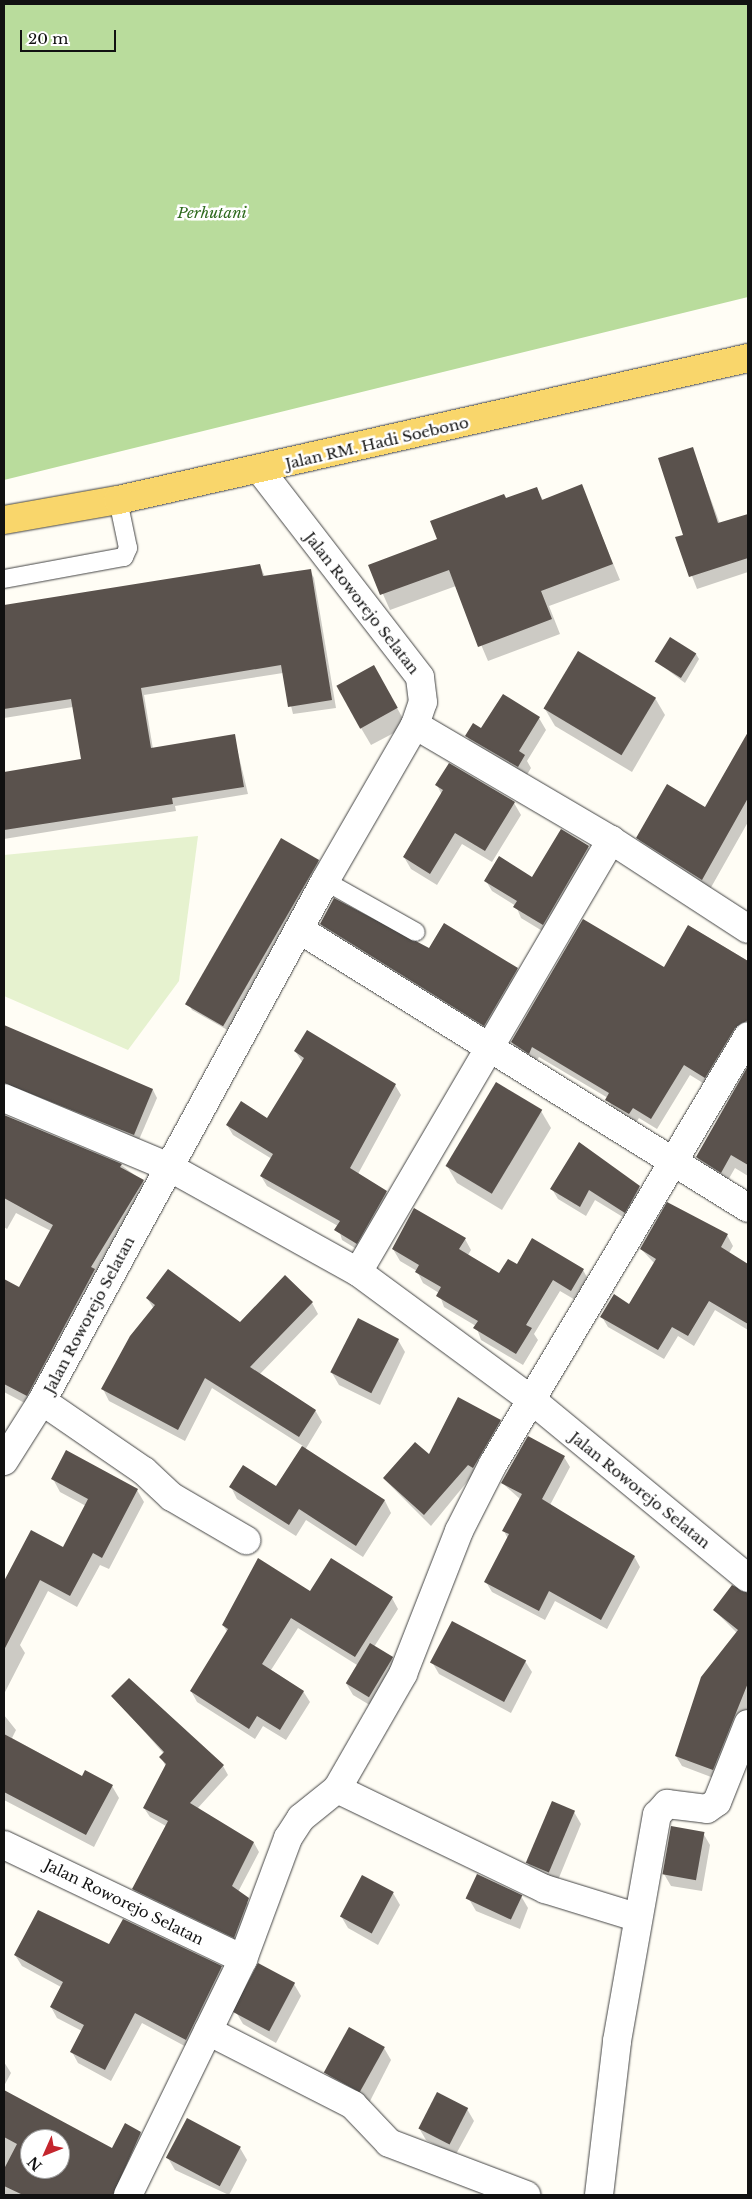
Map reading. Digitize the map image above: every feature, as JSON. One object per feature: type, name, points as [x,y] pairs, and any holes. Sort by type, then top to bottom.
[{"type":"main road","name":"Jalan RM. Hadi Soebono","points":[[4,520],[118,500],[748,358]]},
{"type":"street","name":"Jalan Roworejo Selatan","points":[[4,1461],[42,1401],[325,881],[415,725],[424,694],[420,677],[259,469]]},
{"type":"street","points":[[415,725],[611,840],[748,929]]},
{"type":"street","points":[[358,1272],[488,1047],[611,840]]},
{"type":"street","points":[[300,930],[748,1208]]},
{"type":"street","points":[[128,2195],[243,1959],[288,1838],[301,1818],[337,1789],[403,1674],[459,1532],[671,1160],[748,1036]]},
{"type":"street","name":"Jalan Roworejo Selatan","points":[[4,1098],[169,1167],[358,1272],[533,1401],[748,1578]]},
{"type":"street","points":[[42,1401],[144,1471],[172,1497],[246,1540]]},
{"type":"street","points":[[599,2195],[636,1917],[661,1807],[667,1804],[712,1807],[748,1724]]},
{"type":"street","points":[[337,1789],[545,1889],[636,1917]]},
{"type":"street","name":"Jalan Roworejo Selatan","points":[[4,1845],[243,1959]]},
{"type":"street","points":[[208,2031],[352,2105],[389,2142],[526,2195]]},
{"type":"lane","points":[[4,579],[124,558],[128,548],[118,500]]},
{"type":"lane","points":[[325,881],[416,932]]},
{"type":"green space","name":"Perhutani","points":[[4,4],[748,4],[748,297],[4,480]]},
{"type":"green space","points":[[198,836],[179,981],[128,1050],[4,996],[4,855]]},
{"type":"building","points":[[693,447],[718,523],[748,514],[748,558],[689,577],[675,537],[683,535],[658,458]]},
{"type":"building","points":[[582,484],[613,564],[541,591],[552,619],[478,647],[449,570],[380,595],[368,565],[437,539],[430,521],[504,494],[506,498],[537,487],[542,500]]},
{"type":"building","points":[[260,564],[263,576],[311,569],[332,700],[288,707],[281,665],[141,688],[151,748],[235,734],[244,787],[172,798],[173,804],[4,830],[4,772],[81,759],[71,699],[4,709],[4,605]]},
{"type":"building","points":[[670,637],[696,653],[681,678],[655,662]]},
{"type":"building","points":[[578,651],[656,698],[621,755],[543,708]]},
{"type":"building","points":[[374,665],[398,708],[360,729],[336,686]]},
{"type":"building","points":[[503,694],[540,717],[519,751],[525,755],[518,767],[465,736],[473,723],[481,728]]},
{"type":"building","points":[[748,732],[748,798],[702,880],[636,838],[667,784],[705,807]]},
{"type":"building","points":[[449,763],[515,802],[485,851],[455,833],[430,874],[403,857],[443,790],[435,785]]},
{"type":"building","points":[[561,829],[589,846],[543,925],[513,907],[517,901],[484,881],[499,856],[532,877]]},
{"type":"building","points":[[281,838],[319,860],[223,1026],[185,1004]]},
{"type":"building","points":[[334,898],[429,948],[444,923],[518,968],[484,1026],[320,924]]},
{"type":"building","points":[[583,919],[664,967],[688,925],[748,961],[748,1020],[735,1028],[705,1078],[684,1065],[651,1119],[633,1108],[629,1114],[605,1100],[609,1093],[532,1047],[529,1054],[511,1042]]},
{"type":"building","points":[[4,1025],[153,1089],[134,1135],[4,1083]]},
{"type":"building","points":[[307,1030],[396,1084],[350,1168],[387,1191],[357,1244],[334,1230],[340,1221],[260,1176],[273,1154],[226,1125],[241,1101],[267,1118],[304,1058],[294,1051]]},
{"type":"building","points":[[748,1066],[748,1165],[731,1155],[721,1173],[696,1157]]},
{"type":"building","points":[[496,1082],[542,1110],[492,1194],[446,1166]]},
{"type":"building","points":[[4,1115],[122,1164],[120,1167],[144,1180],[91,1267],[95,1269],[27,1396],[4,1384],[4,1279],[19,1287],[53,1225],[4,1198]]},
{"type":"building","points":[[579,1142],[640,1186],[625,1213],[589,1190],[580,1207],[550,1189]]},
{"type":"building","points":[[667,1202],[728,1234],[721,1247],[748,1264],[748,1324],[709,1301],[688,1336],[672,1327],[658,1350],[600,1317],[614,1294],[629,1304],[656,1259],[640,1249]]},
{"type":"building","points":[[414,1208],[466,1238],[459,1249],[499,1273],[508,1259],[517,1264],[532,1238],[584,1269],[571,1291],[553,1280],[526,1325],[532,1328],[516,1354],[473,1328],[478,1321],[436,1296],[441,1287],[415,1272],[419,1265],[392,1249]]},
{"type":"building","points":[[168,1269],[240,1322],[285,1275],[313,1302],[250,1367],[316,1410],[299,1437],[205,1378],[178,1430],[101,1389],[130,1336],[155,1305],[146,1298]]},
{"type":"building","points":[[358,1318],[399,1339],[371,1393],[330,1372]]},
{"type":"building","points":[[458,1397],[501,1420],[473,1468],[468,1465],[424,1515],[383,1478],[415,1442],[429,1454]]},
{"type":"building","points":[[528,1436],[565,1456],[542,1499],[635,1556],[601,1620],[549,1591],[539,1611],[484,1582],[509,1534],[502,1531],[522,1494],[501,1483]]},
{"type":"building","points":[[302,1446],[385,1500],[356,1546],[299,1509],[289,1525],[229,1487],[243,1465],[276,1486]]},
{"type":"building","points":[[66,1450],[138,1489],[102,1558],[93,1553],[70,1596],[40,1580],[4,1650],[4,1581],[31,1530],[63,1547],[88,1499],[51,1479]]},
{"type":"building","points":[[258,1558],[310,1591],[331,1558],[393,1597],[355,1657],[291,1618],[262,1664],[304,1691],[280,1730],[257,1716],[249,1729],[190,1691],[228,1629],[222,1625]]},
{"type":"building","points":[[732,1585],[748,1593],[748,1683],[713,1770],[675,1756],[701,1677],[738,1630],[713,1610]]},
{"type":"building","points":[[452,1621],[526,1660],[504,1702],[430,1662]]},
{"type":"building","points":[[370,1643],[393,1657],[369,1697],[346,1683]]},
{"type":"building","points":[[129,1678],[224,1765],[190,1803],[254,1842],[232,1886],[249,1898],[234,1938],[132,1889],[168,1821],[143,1808],[166,1764],[159,1757],[164,1752],[111,1696]]},
{"type":"building","points":[[4,1734],[82,1776],[85,1770],[113,1785],[86,1835],[4,1792]]},
{"type":"building","points":[[552,1801],[575,1811],[549,1872],[526,1863]]},
{"type":"building","points":[[671,1826],[704,1832],[696,1880],[662,1874]]},
{"type":"building","points":[[477,1874],[522,1895],[511,1920],[466,1898]]},
{"type":"building","points":[[362,1875],[394,1892],[372,1933],[340,1916]]},
{"type":"building","points":[[38,1910],[109,1944],[123,1919],[222,1966],[186,2040],[135,2013],[105,2070],[70,2052],[84,2025],[50,2007],[63,1982],[14,1955]]},
{"type":"building","points":[[258,1963],[295,1983],[269,2031],[232,2012]]},
{"type":"building","points":[[349,2027],[385,2047],[360,2092],[324,2072]]},
{"type":"building","points":[[4,2090],[112,2148],[125,2123],[141,2132],[113,2195],[23,2195],[4,2186],[4,2169],[17,2144],[4,2137]]},
{"type":"building","points":[[437,2092],[468,2108],[450,2144],[418,2129]]},
{"type":"building","points":[[187,2118],[241,2147],[220,2186],[166,2158]]}]
